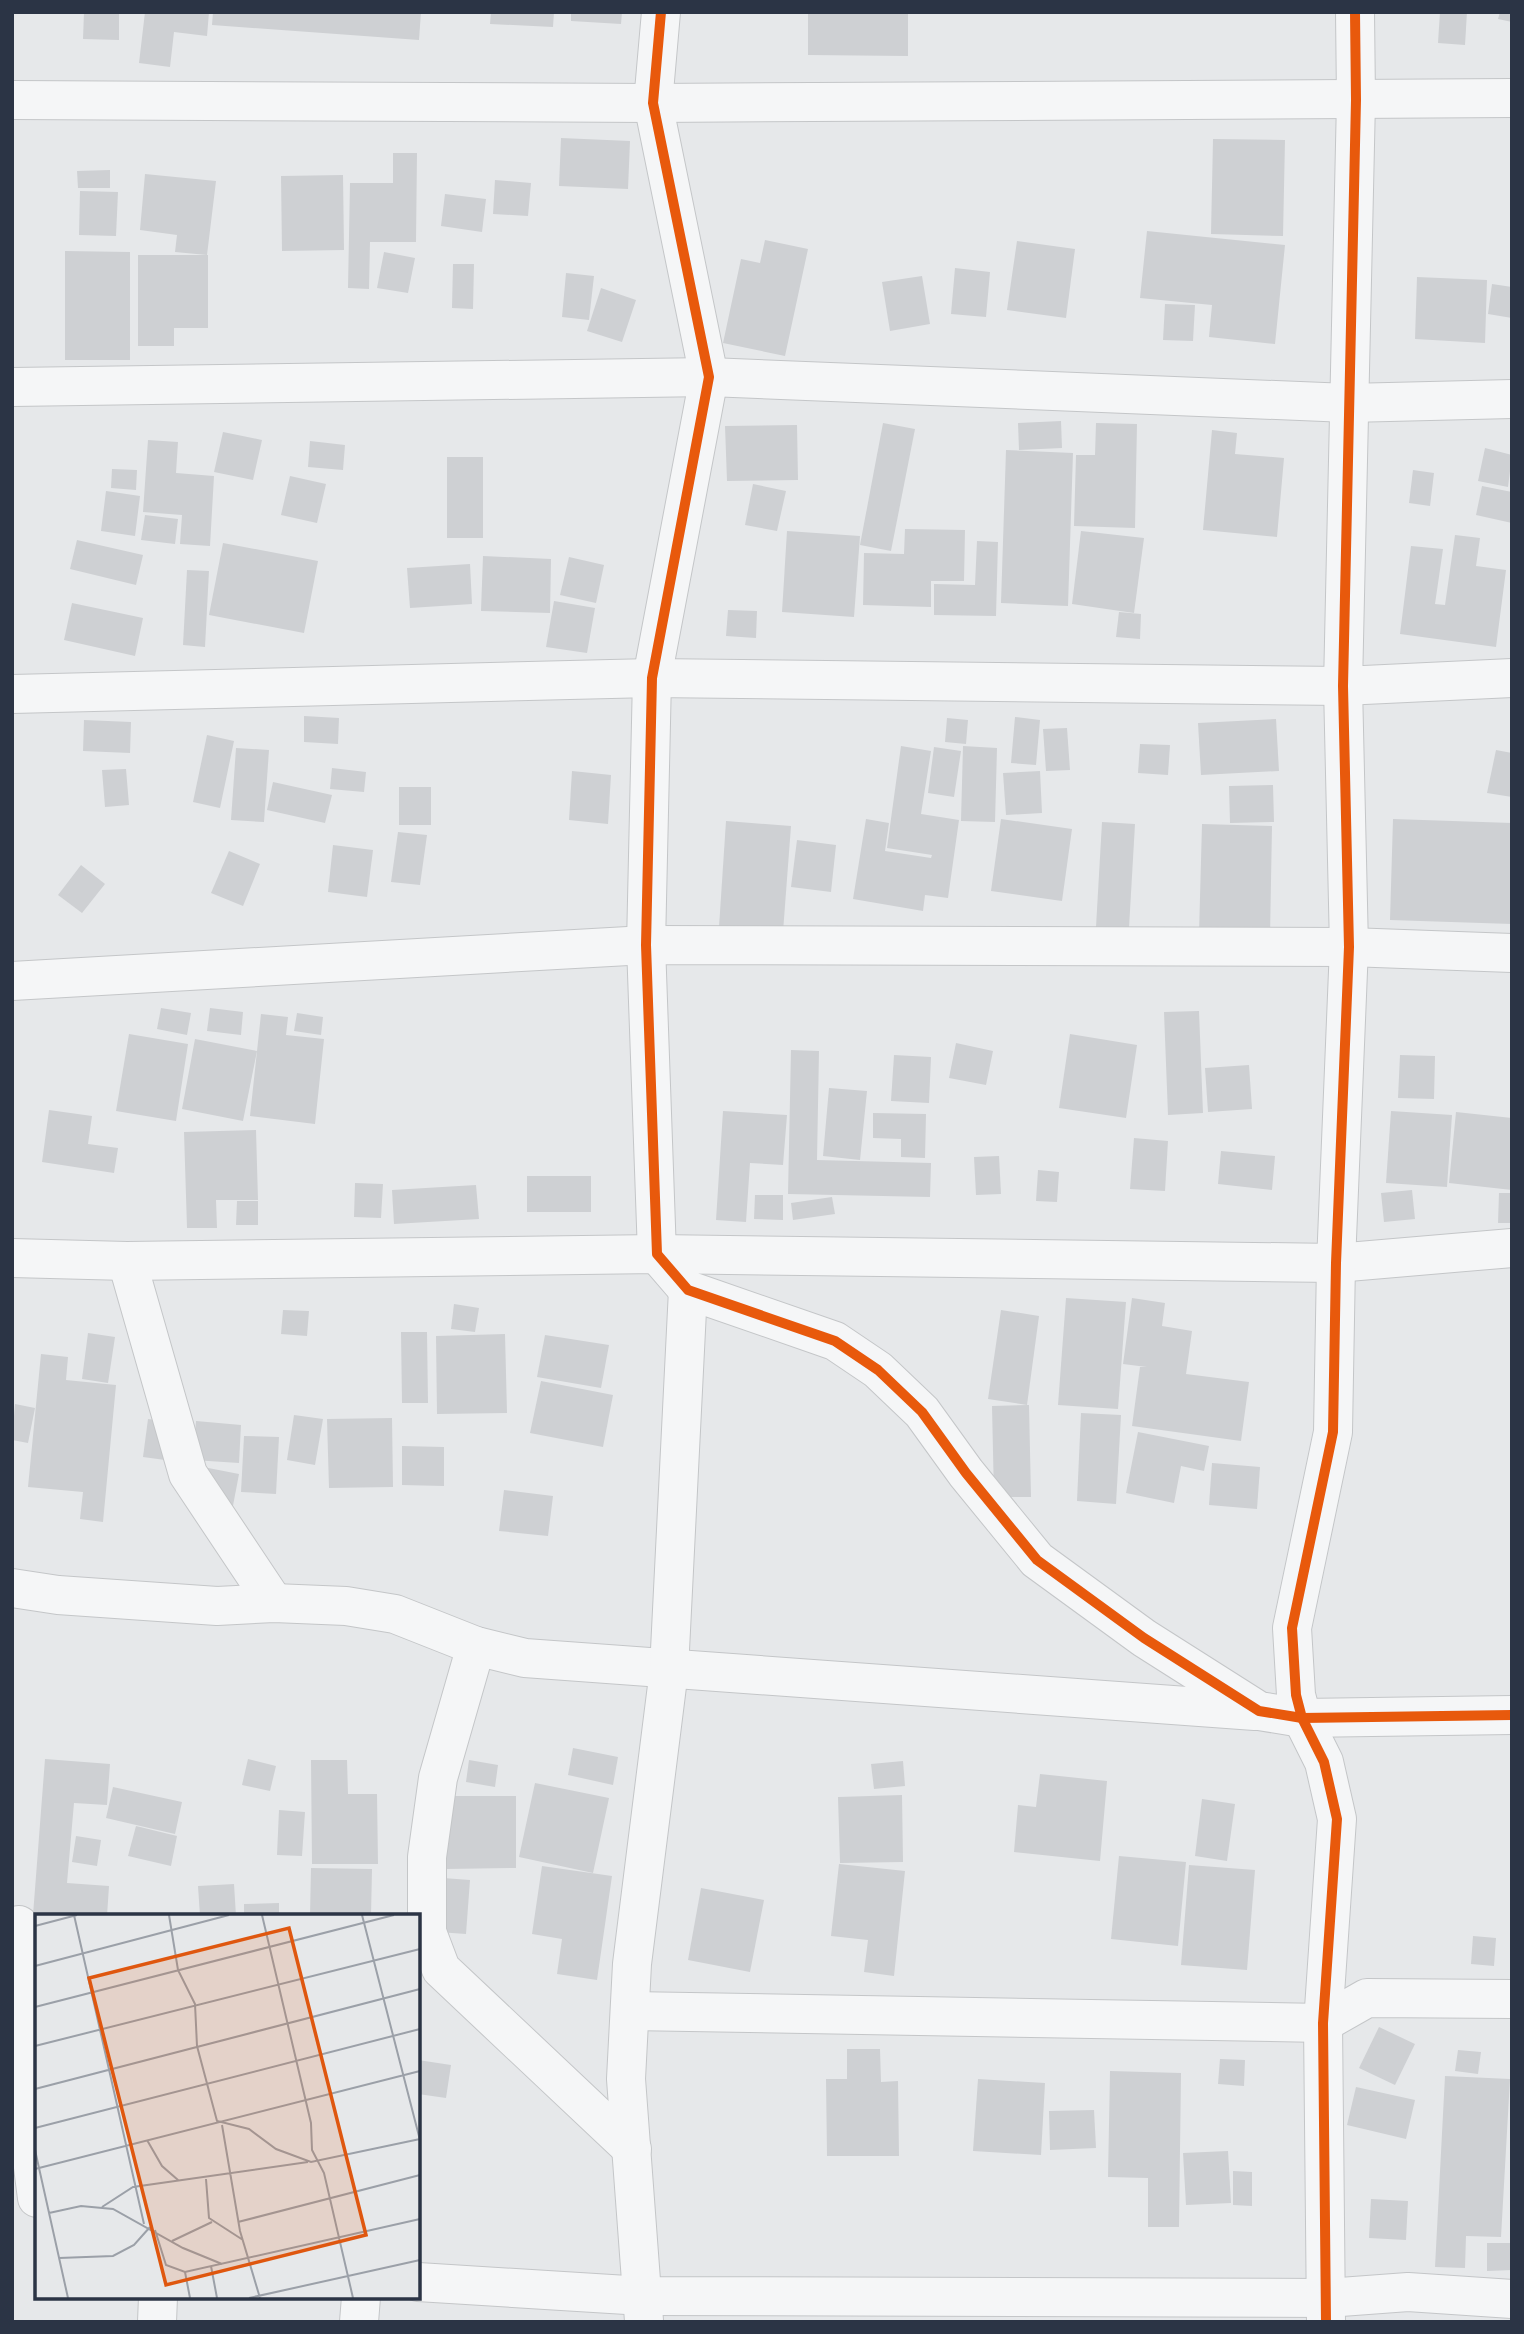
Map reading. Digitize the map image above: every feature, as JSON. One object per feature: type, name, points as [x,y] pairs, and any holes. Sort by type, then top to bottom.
[{"type":"street","points":[[661,12],[653,103],[709,377],[652,678],[646,945],[657,1254],[688,1290],[835,1341],[878,1370],[922,1412],[966,1473],[1037,1560],[1144,1638],[1259,1711]]},
{"type":"street","points":[[1327,2310],[1323,2023],[1337,1819],[1324,1762],[1302,1718],[1292,1671],[1292,1628],[1333,1432],[1336,1263],[1349,947],[1343,686],[1356,100],[1354,12]]},
{"type":"street","points":[[12,100],[653,103],[1512,98]]},
{"type":"street","points":[[12,387],[709,377],[1348,402],[1512,399]]},
{"type":"street","points":[[12,694],[652,678],[1343,686],[1512,678]]},
{"type":"street","points":[[12,981],[646,945],[1349,947],[1512,953]]},
{"type":"street","points":[[12,1258],[127,1261],[657,1254],[1336,1263],[1512,1248]]},
{"type":"street","points":[[127,1261],[188,1475],[274,1603]]},
{"type":"street","points":[[644,2309],[626,2078],[632,1964],[669,1670],[688,1290]]},
{"type":"street","points":[[12,1588],[58,1595],[217,1606],[274,1603],[346,1606],[395,1614],[476,1646],[525,1658],[1259,1711],[1302,1718],[1512,1715]]},
{"type":"street","points":[[476,1646],[438,1778],[427,1857],[430,1972],[632,2149]]},
{"type":"street","points":[[23,1929],[26,2112],[35,2182]]},
{"type":"street","points":[[630,2011],[1323,2023],[1367,1998],[1512,1999]]},
{"type":"street","points":[[425,2277],[644,2309],[1327,2310],[1408,2292],[1512,2299]]},
{"type":"street","points":[[157,2322],[158,2299]]},
{"type":"street","points":[[359,2322],[361,2299]]},
{"type":"building","points":[[84,12],[119,12],[119,40],[83,39]]},
{"type":"building","points":[[145,12],[209,12],[207,36],[174,32],[170,67],[139,63]]},
{"type":"building","points":[[213,12],[421,12],[419,40],[212,25]]},
{"type":"building","points":[[491,12],[554,12],[553,27],[490,24]]},
{"type":"building","points":[[571,12],[622,12],[621,24],[571,21]]},
{"type":"building","points":[[808,12],[908,12],[908,56],[808,55]]},
{"type":"building","points":[[1440,12],[1467,12],[1465,45],[1438,43]]},
{"type":"building","points":[[1500,12],[1512,12],[1512,22],[1498,19]]},
{"type":"building","points":[[561,138],[630,141],[628,189],[559,186]]},
{"type":"building","points":[[1213,139],[1285,140],[1283,236],[1211,234]]},
{"type":"building","points":[[393,153],[417,153],[416,242],[370,242],[369,289],[348,288],[350,183],[393,183]]},
{"type":"building","points":[[110,170],[110,188],[78,188],[77,171]]},
{"type":"building","points":[[145,174],[216,181],[207,255],[175,252],[177,235],[140,230]]},
{"type":"building","points":[[343,175],[344,250],[282,251],[281,176]]},
{"type":"building","points":[[495,180],[531,183],[528,216],[493,214]]},
{"type":"building","points":[[80,191],[118,192],[116,236],[79,235]]},
{"type":"building","points":[[445,194],[486,199],[482,232],[441,226]]},
{"type":"building","points":[[1147,231],[1285,245],[1275,344],[1209,337],[1212,305],[1140,298]]},
{"type":"building","points":[[765,240],[808,249],[785,356],[723,343],[741,259],[760,263]]},
{"type":"building","points":[[1017,241],[1075,249],[1066,318],[1007,310]]},
{"type":"building","points":[[65,251],[130,252],[130,360],[65,360]]},
{"type":"building","points":[[384,252],[415,258],[408,293],[377,288]]},
{"type":"building","points":[[138,255],[208,255],[208,328],[174,328],[174,346],[138,346]]},
{"type":"building","points":[[453,264],[474,264],[473,309],[452,308]]},
{"type":"building","points":[[955,268],[990,272],[986,317],[951,314]]},
{"type":"building","points":[[566,273],[594,276],[589,320],[562,317]]},
{"type":"building","points":[[922,276],[930,324],[890,331],[882,282]]},
{"type":"building","points":[[1417,277],[1487,280],[1485,343],[1415,339]]},
{"type":"building","points":[[1492,284],[1512,287],[1512,318],[1488,314]]},
{"type":"building","points":[[601,288],[636,300],[622,342],[587,331]]},
{"type":"building","points":[[1165,304],[1195,305],[1193,341],[1163,340]]},
{"type":"building","points":[[1061,421],[1062,448],[1019,450],[1018,423]]},
{"type":"building","points":[[883,423],[915,429],[891,551],[860,545]]},
{"type":"building","points":[[1096,423],[1137,424],[1135,528],[1074,526],[1076,455],[1095,455]]},
{"type":"building","points":[[797,425],[798,480],[727,481],[725,426]]},
{"type":"building","points":[[1212,430],[1237,433],[1235,454],[1284,458],[1277,537],[1203,530]]},
{"type":"building","points":[[223,432],[262,440],[253,480],[214,472]]},
{"type":"building","points":[[148,440],[178,442],[176,473],[214,476],[210,546],[180,544],[182,515],[143,512]]},
{"type":"building","points":[[310,441],[345,445],[343,470],[308,467]]},
{"type":"building","points":[[1485,448],[1512,455],[1508,487],[1478,481]]},
{"type":"building","points":[[1006,450],[1073,453],[1068,606],[1001,603]]},
{"type":"building","points":[[447,457],[483,457],[483,538],[447,538]]},
{"type":"building","points":[[112,469],[137,470],[136,490],[111,488]]},
{"type":"building","points":[[1413,470],[1434,473],[1430,506],[1409,503]]},
{"type":"building","points":[[290,476],[326,484],[317,523],[281,515]]},
{"type":"building","points":[[753,484],[786,491],[777,531],[745,525]]},
{"type":"building","points":[[1482,486],[1512,492],[1512,523],[1476,515]]},
{"type":"building","points":[[106,491],[140,496],[135,536],[101,531]]},
{"type":"building","points":[[145,515],[178,519],[175,544],[141,540]]},
{"type":"building","points":[[905,529],[965,530],[964,581],[931,581],[931,607],[863,605],[864,553],[904,554]]},
{"type":"building","points":[[787,531],[860,536],[854,617],[782,612]]},
{"type":"building","points":[[1081,531],[1144,538],[1134,613],[1072,604]]},
{"type":"building","points":[[1455,535],[1480,538],[1476,566],[1506,570],[1496,647],[1400,634],[1411,546],[1443,549],[1435,604],[1445,605]]},
{"type":"building","points":[[77,540],[143,555],[136,585],[70,569]]},
{"type":"building","points":[[977,541],[998,542],[996,616],[934,615],[934,584],[975,585]]},
{"type":"building","points":[[223,543],[318,561],[304,633],[209,615]]},
{"type":"building","points":[[483,556],[551,559],[550,613],[481,611]]},
{"type":"building","points":[[569,557],[604,565],[596,603],[560,595]]},
{"type":"building","points":[[470,564],[472,604],[410,608],[407,568]]},
{"type":"building","points":[[187,570],[209,571],[205,647],[183,645]]},
{"type":"building","points":[[554,601],[595,608],[587,653],[546,647]]},
{"type":"building","points":[[72,603],[143,618],[135,656],[64,640]]},
{"type":"building","points":[[728,610],[757,611],[756,638],[726,636]]},
{"type":"building","points":[[1119,612],[1141,614],[1140,639],[1116,637]]},
{"type":"building","points":[[304,716],[339,718],[338,744],[304,742]]},
{"type":"building","points":[[1015,717],[1040,720],[1036,765],[1011,763]]},
{"type":"building","points":[[947,718],[968,720],[966,744],[945,742]]},
{"type":"building","points":[[1276,719],[1279,771],[1201,775],[1198,723]]},
{"type":"building","points":[[84,720],[131,722],[130,753],[83,751]]},
{"type":"building","points":[[1067,728],[1070,770],[1046,771],[1043,729]]},
{"type":"building","points":[[207,735],[234,741],[220,808],[193,802]]},
{"type":"building","points":[[1140,744],[1170,745],[1168,775],[1138,773]]},
{"type":"building","points":[[901,746],[931,751],[921,814],[959,820],[948,898],[925,895],[923,911],[853,899],[866,819],[889,823],[885,851],[931,858],[932,855],[887,848]]},
{"type":"building","points":[[963,746],[997,748],[995,822],[961,821]]},
{"type":"building","points":[[934,747],[961,751],[954,797],[928,793]]},
{"type":"building","points":[[236,748],[269,750],[264,822],[231,820]]},
{"type":"building","points":[[1496,750],[1512,753],[1512,797],[1487,793]]},
{"type":"building","points":[[332,768],[366,772],[364,792],[330,789]]},
{"type":"building","points":[[126,769],[129,805],[105,807],[102,770]]},
{"type":"building","points":[[572,771],[611,775],[608,824],[569,820]]},
{"type":"building","points":[[1040,771],[1042,813],[1006,815],[1003,773]]},
{"type":"building","points":[[273,782],[332,795],[325,823],[267,810]]},
{"type":"building","points":[[1273,785],[1274,822],[1230,823],[1229,786]]},
{"type":"building","points":[[399,787],[431,787],[431,825],[399,825]]},
{"type":"building","points":[[1001,819],[1072,829],[1062,901],[991,891]]},
{"type":"building","points":[[1393,819],[1512,823],[1512,924],[1390,920]]},
{"type":"building","points":[[726,821],[791,826],[783,932],[719,927]]},
{"type":"building","points":[[1102,822],[1135,824],[1129,928],[1096,927]]},
{"type":"building","points":[[1202,824],[1272,826],[1270,936],[1199,934]]},
{"type":"building","points":[[398,832],[427,835],[420,885],[391,882]]},
{"type":"building","points":[[797,840],[836,845],[831,892],[791,887]]},
{"type":"building","points":[[333,845],[373,850],[367,897],[328,892]]},
{"type":"building","points":[[229,851],[260,864],[243,906],[211,893]]},
{"type":"building","points":[[81,865],[105,884],[82,913],[58,895]]},
{"type":"building","points":[[161,1008],[191,1013],[187,1035],[157,1029]]},
{"type":"building","points":[[210,1008],[243,1012],[241,1035],[207,1031]]},
{"type":"building","points":[[1199,1011],[1203,1113],[1168,1115],[1164,1012]]},
{"type":"building","points":[[297,1013],[323,1017],[321,1035],[294,1031]]},
{"type":"building","points":[[261,1014],[288,1017],[286,1035],[324,1039],[315,1124],[250,1116]]},
{"type":"building","points":[[129,1034],[188,1044],[176,1121],[116,1111]]},
{"type":"building","points":[[1070,1034],[1137,1045],[1126,1118],[1059,1108]]},
{"type":"building","points":[[195,1039],[257,1051],[243,1121],[182,1109]]},
{"type":"building","points":[[956,1043],[993,1051],[986,1085],[949,1078]]},
{"type":"building","points":[[791,1050],[819,1051],[817,1160],[931,1163],[930,1197],[788,1194]]},
{"type":"building","points":[[894,1055],[931,1057],[929,1103],[891,1101]]},
{"type":"building","points":[[1400,1055],[1435,1056],[1434,1099],[1398,1098]]},
{"type":"building","points":[[1249,1065],[1252,1109],[1208,1112],[1205,1068]]},
{"type":"building","points":[[829,1088],[867,1091],[860,1160],[823,1156]]},
{"type":"building","points":[[49,1110],[92,1116],[88,1144],[118,1148],[114,1173],[42,1162]]},
{"type":"building","points":[[723,1111],[787,1115],[783,1165],[750,1163],[746,1222],[716,1220]]},
{"type":"building","points":[[1391,1111],[1452,1115],[1447,1187],[1386,1183]]},
{"type":"building","points":[[1456,1112],[1512,1118],[1512,1190],[1449,1183]]},
{"type":"building","points":[[873,1113],[926,1114],[925,1158],[901,1157],[901,1139],[873,1138]]},
{"type":"building","points":[[256,1130],[258,1200],[216,1200],[217,1228],[187,1228],[184,1132]]},
{"type":"building","points":[[1134,1138],[1168,1141],[1165,1191],[1130,1189]]},
{"type":"building","points":[[1221,1151],[1275,1156],[1272,1190],[1218,1184]]},
{"type":"building","points":[[999,1156],[1001,1194],[976,1195],[974,1157]]},
{"type":"building","points":[[1038,1170],[1059,1172],[1057,1202],[1036,1201]]},
{"type":"building","points":[[527,1176],[591,1176],[591,1212],[527,1212]]},
{"type":"building","points":[[355,1183],[383,1184],[381,1218],[354,1217]]},
{"type":"building","points":[[476,1185],[479,1219],[394,1224],[392,1190]]},
{"type":"building","points":[[1412,1190],[1415,1219],[1384,1222],[1381,1193]]},
{"type":"building","points":[[1499,1193],[1512,1193],[1512,1223],[1498,1223]]},
{"type":"building","points":[[755,1195],[783,1195],[783,1220],[754,1219]]},
{"type":"building","points":[[832,1197],[835,1214],[793,1220],[791,1203]]},
{"type":"building","points":[[237,1201],[258,1201],[258,1225],[236,1225]]},
{"type":"building","points":[[1066,1298],[1126,1302],[1118,1409],[1058,1405]]},
{"type":"building","points":[[1132,1298],[1165,1303],[1162,1326],[1192,1331],[1186,1374],[1249,1382],[1241,1441],[1132,1426],[1140,1367],[1147,1367],[1123,1364]]},
{"type":"building","points":[[454,1304],[479,1308],[475,1332],[451,1329]]},
{"type":"building","points":[[283,1310],[309,1311],[307,1336],[281,1334]]},
{"type":"building","points":[[1001,1310],[1039,1316],[1027,1405],[988,1399]]},
{"type":"building","points":[[401,1332],[427,1332],[428,1403],[402,1403]]},
{"type":"building","points":[[88,1333],[115,1337],[108,1383],[82,1379]]},
{"type":"building","points":[[505,1334],[507,1413],[437,1414],[436,1336]]},
{"type":"building","points":[[545,1335],[609,1345],[601,1388],[537,1377]]},
{"type":"building","points":[[41,1354],[68,1357],[66,1380],[116,1385],[103,1522],[80,1519],[83,1492],[28,1487]]},
{"type":"building","points":[[541,1381],[613,1395],[603,1447],[530,1433]]},
{"type":"building","points":[[15,1404],[35,1408],[28,1443],[12,1440]]},
{"type":"building","points":[[1029,1405],[1031,1497],[994,1497],[992,1406]]},
{"type":"building","points":[[1081,1413],[1121,1415],[1116,1504],[1077,1501]]},
{"type":"building","points":[[294,1415],[323,1419],[315,1465],[287,1460]]},
{"type":"building","points":[[392,1418],[393,1487],[329,1488],[327,1419]]},
{"type":"building","points":[[148,1419],[193,1425],[187,1463],[143,1457]]},
{"type":"building","points":[[196,1421],[241,1425],[239,1463],[193,1460]]},
{"type":"building","points":[[1138,1432],[1209,1446],[1204,1471],[1181,1466],[1174,1503],[1126,1493]]},
{"type":"building","points":[[244,1436],[279,1437],[276,1494],[241,1492]]},
{"type":"building","points":[[402,1446],[444,1447],[444,1486],[402,1485]]},
{"type":"building","points":[[1212,1463],[1260,1467],[1257,1509],[1209,1505]]},
{"type":"building","points":[[193,1465],[239,1474],[232,1511]]},
{"type":"building","points":[[504,1490],[553,1496],[548,1536],[499,1531]]},
{"type":"building","points":[[573,1748],[618,1757],[613,1785],[568,1775]]},
{"type":"building","points":[[45,1759],[110,1764],[107,1805],[74,1803],[67,1883],[109,1886],[107,1914],[35,1914],[35,1967],[29,1967]]},
{"type":"building","points":[[248,1759],[276,1766],[270,1791],[242,1785]]},
{"type":"building","points":[[311,1760],[347,1760],[348,1794],[377,1794],[378,1864],[312,1864]]},
{"type":"building","points":[[469,1760],[498,1765],[495,1787],[466,1782]]},
{"type":"building","points":[[903,1761],[905,1786],[874,1789],[871,1764]]},
{"type":"building","points":[[1040,1774],[1107,1781],[1100,1861],[1014,1852],[1018,1805],[1036,1807]]},
{"type":"building","points":[[535,1783],[609,1798],[593,1873],[519,1857]]},
{"type":"building","points":[[113,1787],[182,1802],[175,1834],[106,1818]]},
{"type":"building","points":[[902,1795],[903,1862],[840,1863],[838,1797]]},
{"type":"building","points":[[446,1796],[516,1796],[516,1868],[446,1869]]},
{"type":"building","points":[[1202,1799],[1235,1804],[1227,1861],[1195,1856]]},
{"type":"building","points":[[279,1810],[305,1812],[302,1856],[277,1855]]},
{"type":"building","points":[[136,1826],[177,1836],[171,1866],[128,1856]]},
{"type":"building","points":[[76,1836],[101,1840],[97,1866],[72,1862]]},
{"type":"building","points":[[1119,1856],[1186,1862],[1178,1946],[1111,1939]]},
{"type":"building","points":[[839,1864],[905,1871],[894,1976],[864,1972],[868,1940],[831,1936]]},
{"type":"building","points":[[1189,1865],[1255,1870],[1247,1970],[1181,1965]]},
{"type":"building","points":[[542,1866],[612,1876],[597,1980],[557,1974],[562,1939],[532,1934]]},
{"type":"building","points":[[311,1868],[372,1869],[371,1914],[310,1914]]},
{"type":"building","points":[[443,1878],[470,1880],[466,1934],[438,1932]]},
{"type":"building","points":[[234,1884],[236,1914],[200,1914],[198,1886]]},
{"type":"building","points":[[701,1888],[764,1900],[750,1972],[688,1960]]},
{"type":"building","points":[[279,1903],[279,1914],[244,1914],[244,1904]]},
{"type":"building","points":[[1473,1936],[1496,1938],[1494,1966],[1471,1964]]},
{"type":"building","points":[[1379,2027],[1415,2044],[1395,2085],[1359,2068]]},
{"type":"building","points":[[847,2049],[880,2049],[881,2082],[898,2081],[899,2156],[827,2156],[826,2079],[847,2079]]},
{"type":"building","points":[[1458,2050],[1481,2052],[1478,2074],[1455,2071]]},
{"type":"building","points":[[1220,2059],[1245,2060],[1244,2086],[1218,2084]]},
{"type":"building","points":[[420,2060],[451,2065],[446,2098],[420,2094]]},
{"type":"building","points":[[1110,2071],[1181,2073],[1179,2227],[1148,2227],[1148,2178],[1108,2177]]},
{"type":"building","points":[[1445,2076],[1510,2079],[1501,2237],[1466,2236],[1465,2268],[1435,2267]]},
{"type":"building","points":[[978,2079],[1045,2083],[1041,2155],[973,2151]]},
{"type":"building","points":[[1356,2087],[1415,2100],[1406,2139],[1347,2125]]},
{"type":"building","points":[[1094,2110],[1096,2148],[1050,2150],[1049,2111]]},
{"type":"building","points":[[1228,2151],[1231,2203],[1186,2205],[1183,2153]]},
{"type":"building","points":[[1233,2171],[1252,2172],[1252,2206],[1233,2205]]},
{"type":"building","points":[[1371,2199],[1408,2201],[1406,2240],[1369,2238]]},
{"type":"building","points":[[1487,2243],[1512,2243],[1512,2270],[1487,2271]]},
{"type":"cycle path","points":[[661,12],[653,103],[709,377],[652,678],[646,945],[657,1254],[688,1290],[835,1341],[878,1370],[922,1412],[966,1473],[1037,1560],[1144,1638],[1259,1711],[1302,1718],[1512,1715]]},
{"type":"cycle path","points":[[1326,2322],[1323,2023],[1337,1819],[1324,1762],[1302,1718],[1296,1695],[1292,1628],[1333,1432],[1336,1263],[1349,947],[1343,686],[1356,100],[1355,12]]}]
